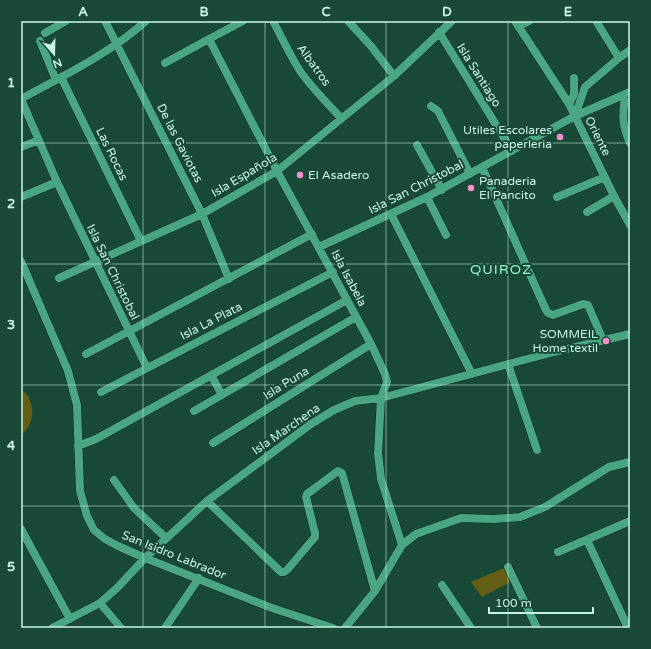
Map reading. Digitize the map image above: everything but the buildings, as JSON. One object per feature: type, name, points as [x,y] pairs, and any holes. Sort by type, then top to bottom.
[{"type":"street","points":[[45,33],[66,21]]},
{"type":"street","name":"De las Gaviotas","points":[[105,21],[202,214],[228,278]]},
{"type":"street","points":[[21,99],[116,44],[146,21]]},
{"type":"street","points":[[165,63],[243,21]]},
{"type":"street","name":"Albatros","points":[[273,21],[290,56],[301,72],[341,118]]},
{"type":"street","name":"Isla Española","points":[[59,278],[202,214],[277,171],[394,76],[452,21]]},
{"type":"street","points":[[529,21],[516,24],[569,104],[575,116]]},
{"type":"street","points":[[596,21],[618,58]]},
{"type":"street","points":[[351,23],[394,76]]},
{"type":"street","name":"Isla Santiago","points":[[439,32],[512,151]]},
{"type":"street","name":"Isla Isabela","points":[[209,39],[277,171],[371,344],[385,374],[387,382],[380,398],[378,453],[379,468],[381,479],[402,545]]},
{"type":"street","name":"Las Rocas","points":[[40,41],[141,241]]},
{"type":"street","name":"Oriente","points":[[630,50],[590,81],[586,87],[575,116],[614,196],[630,225]]},
{"type":"street","points":[[569,104],[574,94],[574,78]]},
{"type":"street","points":[[628,93],[623,120],[624,130],[630,143]]},
{"type":"street","name":"Isla San Christobal","points":[[319,247],[442,190],[575,116],[628,93]]},
{"type":"street","name":"Isla San Christobal","points":[[21,99],[57,182],[129,331],[312,234]]},
{"type":"street","points":[[431,106],[438,111],[470,174]]},
{"type":"street","points":[[21,147],[39,140]]},
{"type":"street","points":[[417,145],[442,190]]},
{"type":"street","points":[[482,167],[548,313],[553,315],[584,304],[588,305],[603,340]]},
{"type":"street","points":[[557,197],[605,177]]},
{"type":"street","points":[[21,197],[57,182]]},
{"type":"street","points":[[587,212],[614,196]]},
{"type":"street","points":[[427,197],[446,235]]},
{"type":"street","points":[[391,214],[472,374]]},
{"type":"street","name":"San Isidro Labrador","points":[[21,261],[68,371],[78,405],[80,491],[87,516],[94,530],[105,539],[145,558],[200,578],[272,608],[333,628]]},
{"type":"street","name":"Isla La Plata","points":[[101,392],[333,272]]},
{"type":"street","points":[[78,446],[96,439],[347,300]]},
{"type":"street","points":[[194,411],[356,317]]},
{"type":"street","points":[[86,354],[129,331],[147,368]]},
{"type":"street","name":"Isla Marchena","points":[[52,628],[62,626],[70,619],[100,603],[118,587],[145,558],[207,501],[311,424],[328,414],[355,401],[380,398],[630,334]]},
{"type":"street","name":"Isla Puna","points":[[213,443],[371,344]]},
{"type":"street","points":[[508,364],[537,450]]},
{"type":"street","points":[[211,375],[222,395]]},
{"type":"street","points":[[346,628],[375,591],[402,545],[416,534],[461,518],[494,519],[520,517],[545,507],[609,466],[630,462]]},
{"type":"street","points":[[207,501],[281,572],[284,572],[315,537],[306,497],[307,494],[338,472],[342,473],[375,591]]},
{"type":"street","points":[[114,480],[134,508],[166,538]]},
{"type":"street","points":[[558,552],[630,521]]},
{"type":"street","points":[[21,528],[70,619]]},
{"type":"street","points":[[587,540],[628,628]]},
{"type":"street","points":[[508,567],[537,628]]},
{"type":"street","points":[[165,628],[200,578]]},
{"type":"street","points":[[442,586],[471,628]]},
{"type":"street","points":[[100,603],[121,628]]},
{"type":"shaded area","points":[[21,389],[26,394],[32,405],[32,419],[26,430],[21,435]]},
{"type":"shaded area","points":[[504,568],[510,582],[482,597],[471,582]]},
{"type":"place","name":"Utiles Escolares paperleria","points":[[560,137]]},
{"type":"place","name":"El Asadero","points":[[300,175]]},
{"type":"place","name":"Panaderia El Pancito","points":[[471,188]]},
{"type":"place","name":"SOMMEIL Home textil","points":[[606,341]]},
{"type":"district","name":"QUIROZ","points":[[501,269]]}]
